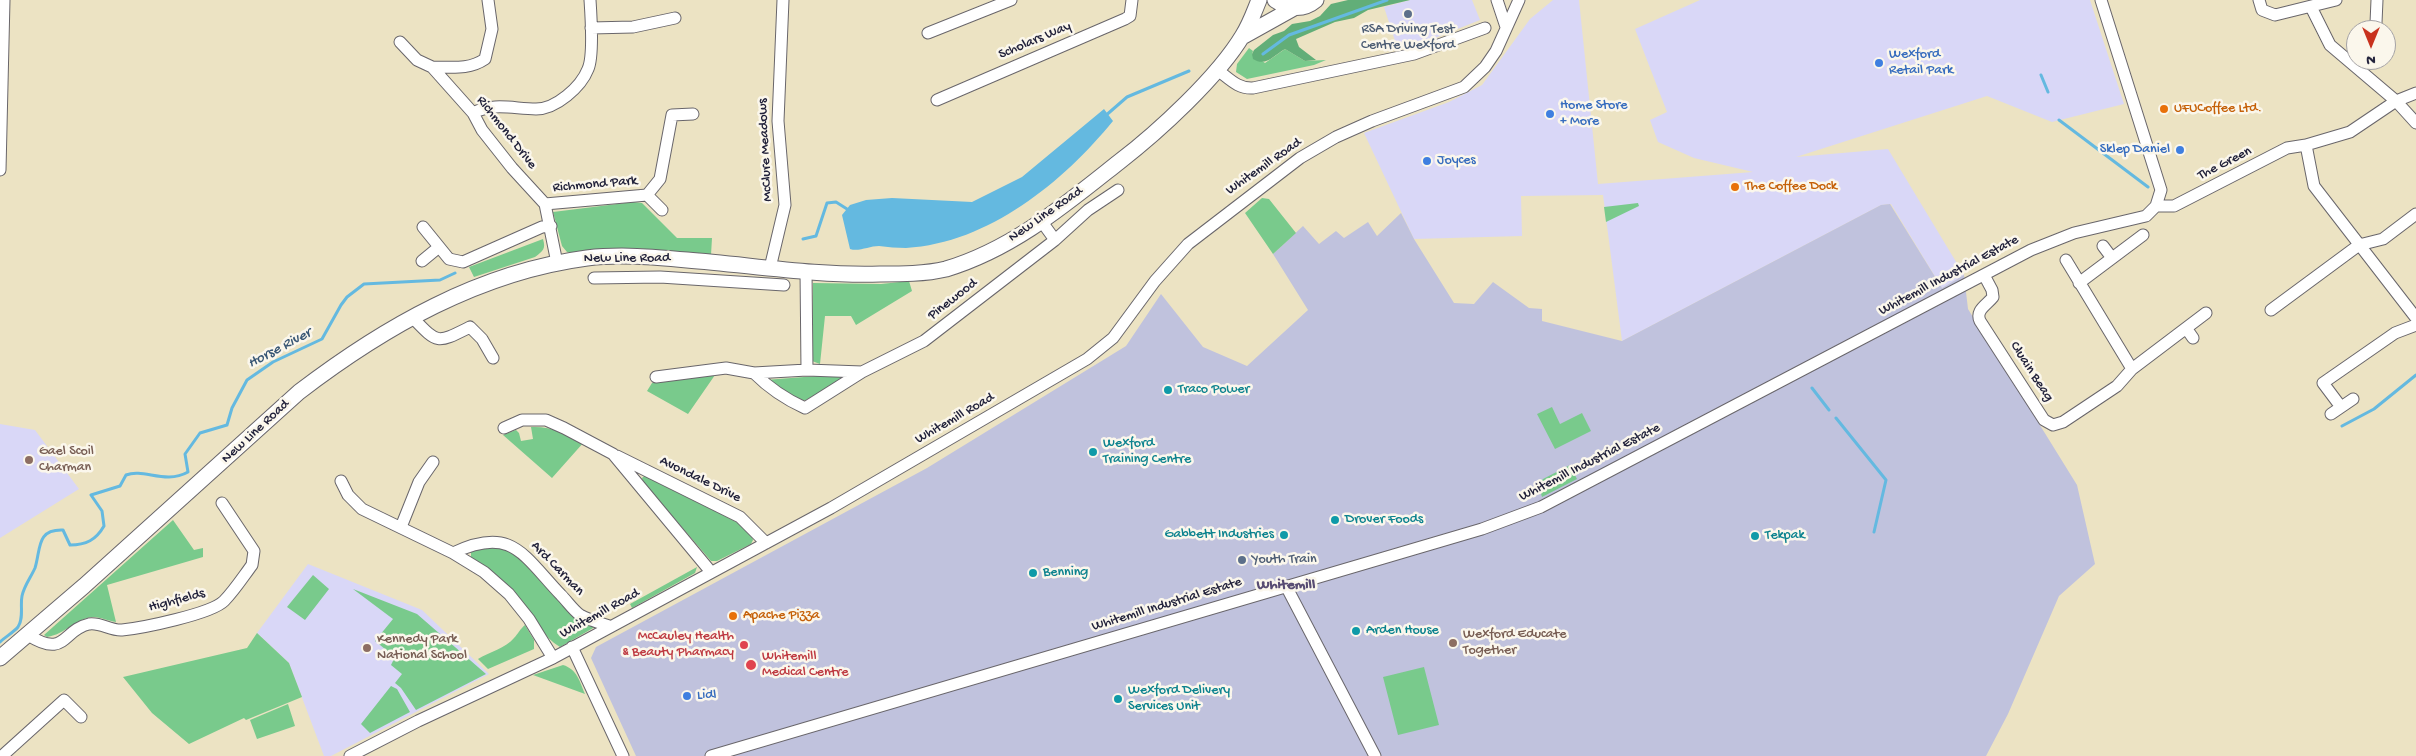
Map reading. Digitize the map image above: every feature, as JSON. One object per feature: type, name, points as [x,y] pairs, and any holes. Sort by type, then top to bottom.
[{"type":"main road","name":"New Line Road","points":[[0,658],[225,460],[299,392],[337,363],[412,317],[496,278],[557,263],[590,258],[662,258],[860,275],[906,274],[944,269],[1010,242],[1042,222],[1145,142],[1216,70],[1242,37],[1259,0]]},
{"type":"main road","points":[[1275,0],[1284,6],[1294,8]]},
{"type":"main road","name":"New Line Road","points":[[1242,37],[1294,8],[1304,7],[1316,0]]},
{"type":"street","points":[[0,166],[4,0]]},
{"type":"street","points":[[432,67],[462,68],[475,65],[486,59],[492,29],[488,0]]},
{"type":"street","points":[[472,113],[482,108],[505,105],[541,109],[558,104],[570,92],[588,68],[591,28],[590,0]]},
{"type":"street","name":"McClure Meadows","points":[[770,268],[785,205],[778,112],[783,0]]},
{"type":"street","points":[[928,33],[1011,0]]},
{"type":"street","name":"Scholars Way","points":[[937,100],[1125,19],[1130,16],[1132,0]]},
{"type":"street","points":[[1497,0],[1506,28]]},
{"type":"street","name":"Whitemill Road","points":[[350,756],[418,721],[553,658],[609,626],[858,494],[1087,359],[1117,332],[1155,281],[1188,244],[1300,158],[1336,137],[1372,120],[1464,87],[1484,67],[1496,51],[1518,0]]},
{"type":"street","points":[[2101,0],[2161,190],[2156,206]]},
{"type":"street","points":[[2259,0],[2262,10],[2274,15],[2311,7],[2332,0]]},
{"type":"street","points":[[2376,20],[2377,0]]},
{"type":"street","points":[[2311,7],[2330,45],[2346,54]]},
{"type":"street","points":[[591,28],[633,27],[675,18]]},
{"type":"street","points":[[1216,70],[1236,85],[1253,88],[1414,54],[1485,28]]},
{"type":"street","name":"Richmond Drive","points":[[400,42],[417,60],[432,67],[472,113],[494,145],[545,204],[557,263]]},
{"type":"street","points":[[2364,70],[2416,123]]},
{"type":"street","name":"The Green","points":[[2156,206],[2174,206],[2287,148],[2306,145],[2350,132],[2396,102],[2416,93]]},
{"type":"street","name":"Richmond Park","points":[[545,204],[647,195],[660,179],[672,115],[693,114]]},
{"type":"street","points":[[2306,145],[2314,186],[2416,318]]},
{"type":"street","name":"Pinewood","points":[[754,373],[768,388],[787,400],[805,408],[862,372],[924,341],[1055,240],[1088,210],[1118,190]]},
{"type":"street","name":"Richmond Park","points":[[647,195],[662,210]]},
{"type":"street","name":"Whitemill Industrial Estate","points":[[712,756],[1482,529],[1541,507],[2031,250],[2074,233],[2146,216],[2156,206]]},
{"type":"street","points":[[2271,310],[2359,246],[2383,239],[2416,214]]},
{"type":"street","points":[[1042,222],[1055,240]]},
{"type":"street","points":[[423,227],[452,261],[463,262],[542,227],[551,226]]},
{"type":"street","points":[[2080,283],[2143,235]]},
{"type":"street","points":[[2103,246],[2112,258]]},
{"type":"street","points":[[422,261],[439,247]]},
{"type":"street","points":[[660,277],[662,258]]},
{"type":"street","points":[[2066,260],[2132,369]]},
{"type":"street","points":[[806,271],[807,370]]},
{"type":"street","name":"Cluain Beag","points":[[1984,275],[1992,290],[1993,297],[1980,311],[1978,317],[2048,423],[2053,425],[2062,422],[2117,386],[2132,369],[2206,313]]},
{"type":"street","points":[[594,278],[660,277],[784,285]]},
{"type":"street","points":[[412,317],[433,338],[441,340],[470,327],[482,339],[493,358]]},
{"type":"street","points":[[2341,407],[2324,383],[2395,334],[2416,325]]},
{"type":"street","points":[[2186,328],[2193,338]]},
{"type":"street","name":"Pinewood","points":[[656,377],[726,368],[754,373],[807,370],[862,372]]},
{"type":"street","points":[[2330,414],[2354,399]]},
{"type":"street","name":"Avondale Drive","points":[[504,428],[522,420],[546,420],[740,517],[766,543]]},
{"type":"street","name":"Avondale Drive","points":[[613,454],[711,572]]},
{"type":"street","points":[[401,527],[419,482],[433,462]]},
{"type":"street","points":[[341,481],[348,495],[362,509],[453,553],[484,572],[509,594],[529,619],[553,658]]},
{"type":"street","name":"Highfields","points":[[28,635],[41,643],[52,645],[62,642],[81,628],[90,624],[120,631],[206,611],[223,602],[252,565],[254,551],[222,503]]},
{"type":"street","name":"Ard Carman","points":[[453,553],[470,545],[490,541],[505,543],[520,551],[580,614],[609,626]]},
{"type":"street","points":[[1286,586],[1375,756]]},
{"type":"street","points":[[572,647],[624,756]]},
{"type":"street","points":[[2,756],[64,700],[81,718]]},
{"type":"shaded area","points":[[1410,0],[1472,0],[1480,20],[1425,42],[1397,47],[1384,7]]},
{"type":"shaded area","points":[[1553,0],[1579,0],[1598,184],[1753,172],[1694,158],[1658,142],[1650,120],[1667,112],[1635,29],[1700,0],[2090,0],[2124,104],[2052,122],[1987,96],[1796,157],[1888,149],[1964,275],[1942,288],[1891,204],[1881,205],[1622,341],[1603,195],[1521,196],[1522,236],[1414,239],[1364,133],[1449,102],[1482,85],[1530,19]]},
{"type":"shaded area","points":[[1890,204],[1942,288],[1964,275],[1968,309],[2077,485],[2095,564],[2059,596],[2008,714],[1986,756],[636,756],[591,658],[596,647],[927,468],[1126,346],[1161,294],[1203,347],[1247,366],[1308,310],[1273,254],[1303,226],[1319,244],[1336,231],[1344,238],[1368,222],[1377,236],[1401,213],[1414,239],[1454,303],[1474,304],[1493,282],[1529,308],[1542,309],[1542,321],[1622,341],[1881,205]]},
{"type":"shaded area","name":"Gael Scoil Charman","points":[[0,424],[35,430],[79,489],[0,538]]},
{"type":"shaded area","name":"Kennedy Park National School","points":[[308,564],[422,610],[489,674],[331,756],[324,756],[289,663],[257,633]]},
{"type":"green space","points":[[1348,0],[1410,0],[1368,10],[1354,18],[1335,22],[1296,39],[1299,47],[1316,60],[1305,61],[1285,49],[1266,61],[1262,62],[1253,59],[1252,54],[1254,50],[1273,35],[1284,31],[1292,24],[1310,21],[1320,16],[1331,4]]},
{"type":"green space","points":[[1249,48],[1253,51],[1252,54],[1265,63],[1285,49],[1305,61],[1326,60],[1314,65],[1247,79],[1236,72],[1237,64]]},
{"type":"green space","points":[[1262,198],[1269,199],[1296,233],[1273,254],[1245,213]]},
{"type":"green space","points":[[633,202],[642,203],[677,238],[712,238],[711,255],[634,248],[573,253],[567,252],[562,246],[553,212]]},
{"type":"green space","points":[[1638,203],[1639,206],[1606,222],[1604,207]]},
{"type":"green space","points":[[543,239],[543,250],[535,257],[474,277],[469,267]]},
{"type":"green space","points":[[909,281],[912,291],[856,325],[851,316],[825,316],[820,364],[812,361],[813,283],[881,284]]},
{"type":"green space","points":[[843,374],[846,377],[806,400],[796,400],[765,380]]},
{"type":"green space","points":[[715,375],[688,414],[647,391],[652,383]]},
{"type":"green space","points":[[1552,407],[1560,424],[1582,413],[1591,431],[1555,449],[1537,414]]},
{"type":"green space","points":[[531,427],[552,429],[584,442],[552,478],[503,435],[516,430],[521,441],[533,439]]},
{"type":"green space","points":[[1570,465],[1577,479],[1542,497],[1539,487],[1543,479]]},
{"type":"green space","points":[[645,475],[742,525],[751,533],[753,540],[751,544],[717,561],[711,561],[643,482],[642,478]]},
{"type":"green space","points":[[173,520],[194,550],[203,548],[203,557],[107,585],[116,622],[96,617],[87,618],[60,633],[47,637],[44,635]]},
{"type":"green space","points":[[483,546],[506,549],[518,557],[575,618],[595,627],[560,647],[554,643],[513,592],[471,557],[471,551]]},
{"type":"green space","points":[[697,567],[695,573],[632,608],[630,604]]},
{"type":"green space","points":[[313,575],[329,589],[305,620],[287,607]]},
{"type":"green space","points":[[353,589],[417,614],[486,674],[416,710],[401,688],[395,683],[402,674],[391,665],[395,657],[375,641],[393,619]]},
{"type":"green space","points":[[525,625],[534,640],[534,649],[488,669],[478,659],[507,645]]},
{"type":"green space","points":[[257,633],[289,663],[302,697],[246,720],[244,718],[189,744],[152,713],[123,677],[247,648]]},
{"type":"green space","points":[[563,665],[575,673],[585,694],[533,675]]},
{"type":"green space","points":[[1424,667],[1439,725],[1398,735],[1383,677]]},
{"type":"green space","points":[[391,686],[397,689],[410,712],[370,733],[361,724]]},
{"type":"green space","points":[[288,704],[295,726],[257,739],[250,720]]},
{"type":"water","points":[[1104,109],[1113,121],[1093,144],[1047,187],[1022,206],[995,222],[966,235],[937,244],[906,248],[879,246],[857,250],[850,249],[842,215],[850,205],[866,200],[892,198],[972,202],[1022,177]]},
{"type":"waterway","points":[[1263,54],[1289,35],[1387,0]]},
{"type":"waterway","points":[[1104,117],[1127,97],[1189,71]]},
{"type":"waterway","points":[[2041,75],[2048,92]]},
{"type":"waterway","points":[[2059,120],[2148,187]]},
{"type":"waterway","points":[[803,239],[816,236],[827,203],[836,202],[847,209]]},
{"type":"waterway","name":"Horse River","points":[[0,642],[16,629],[20,623],[23,592],[35,568],[39,547],[44,537],[48,533],[63,530],[70,545],[81,544],[90,541],[98,535],[104,526],[102,511],[91,495],[120,486],[126,475],[133,473],[171,477],[188,472],[185,454],[200,433],[227,425],[232,408],[247,380],[273,362],[322,339],[347,297],[364,284],[440,280],[455,273]]},
{"type":"waterway","points":[[2342,426],[2374,409],[2416,375]]},
{"type":"waterway","points":[[1812,388],[1829,410]]},
{"type":"waterway","points":[[1836,418],[1886,480],[1874,532]]},
{"type":"place","name":"RSA Driving Test Centre Wexford","points":[[1408,14]]},
{"type":"place","name":"Wexford Retail Park","points":[[1879,63]]},
{"type":"place","name":"UFUCoffee Ltd.","points":[[2164,109]]},
{"type":"place","name":"Home Store + More","points":[[1550,114]]},
{"type":"place","name":"Sklep Daniel","points":[[2180,150]]},
{"type":"place","name":"Joyces","points":[[1427,161]]},
{"type":"place","name":"The Coffee Dock","points":[[1735,187]]},
{"type":"place","name":"Traco Power","points":[[1168,390]]},
{"type":"place","name":"Wexford Training Centre","points":[[1093,452]]},
{"type":"place","name":"Gael Scoil Charman","points":[[29,460]]},
{"type":"place","name":"Drover Foods","points":[[1335,520]]},
{"type":"place","name":"Gabbett Industries","points":[[1284,535]]},
{"type":"place","name":"Tekpak","points":[[1755,536]]},
{"type":"place","name":"Youth Train","points":[[1242,560]]},
{"type":"place","name":"Benning","points":[[1033,573]]},
{"type":"place","name":"Apache Pizza","points":[[733,616]]},
{"type":"place","name":"Arden House","points":[[1356,631]]},
{"type":"place","name":"Wexford Educate Together","points":[[1453,643]]},
{"type":"place","name":"McCauley Health & Beauty Pharmacy","points":[[744,645]]},
{"type":"place","name":"Kennedy Park National School","points":[[367,648]]},
{"type":"place","name":"Whitemill Medical Centre","points":[[751,665]]},
{"type":"place","name":"Lidl","points":[[687,696]]},
{"type":"place","name":"Wexford Delivery Services Unit","points":[[1118,699]]},
{"type":"district","name":"Whitemill","points":[[1286,586]]}]
